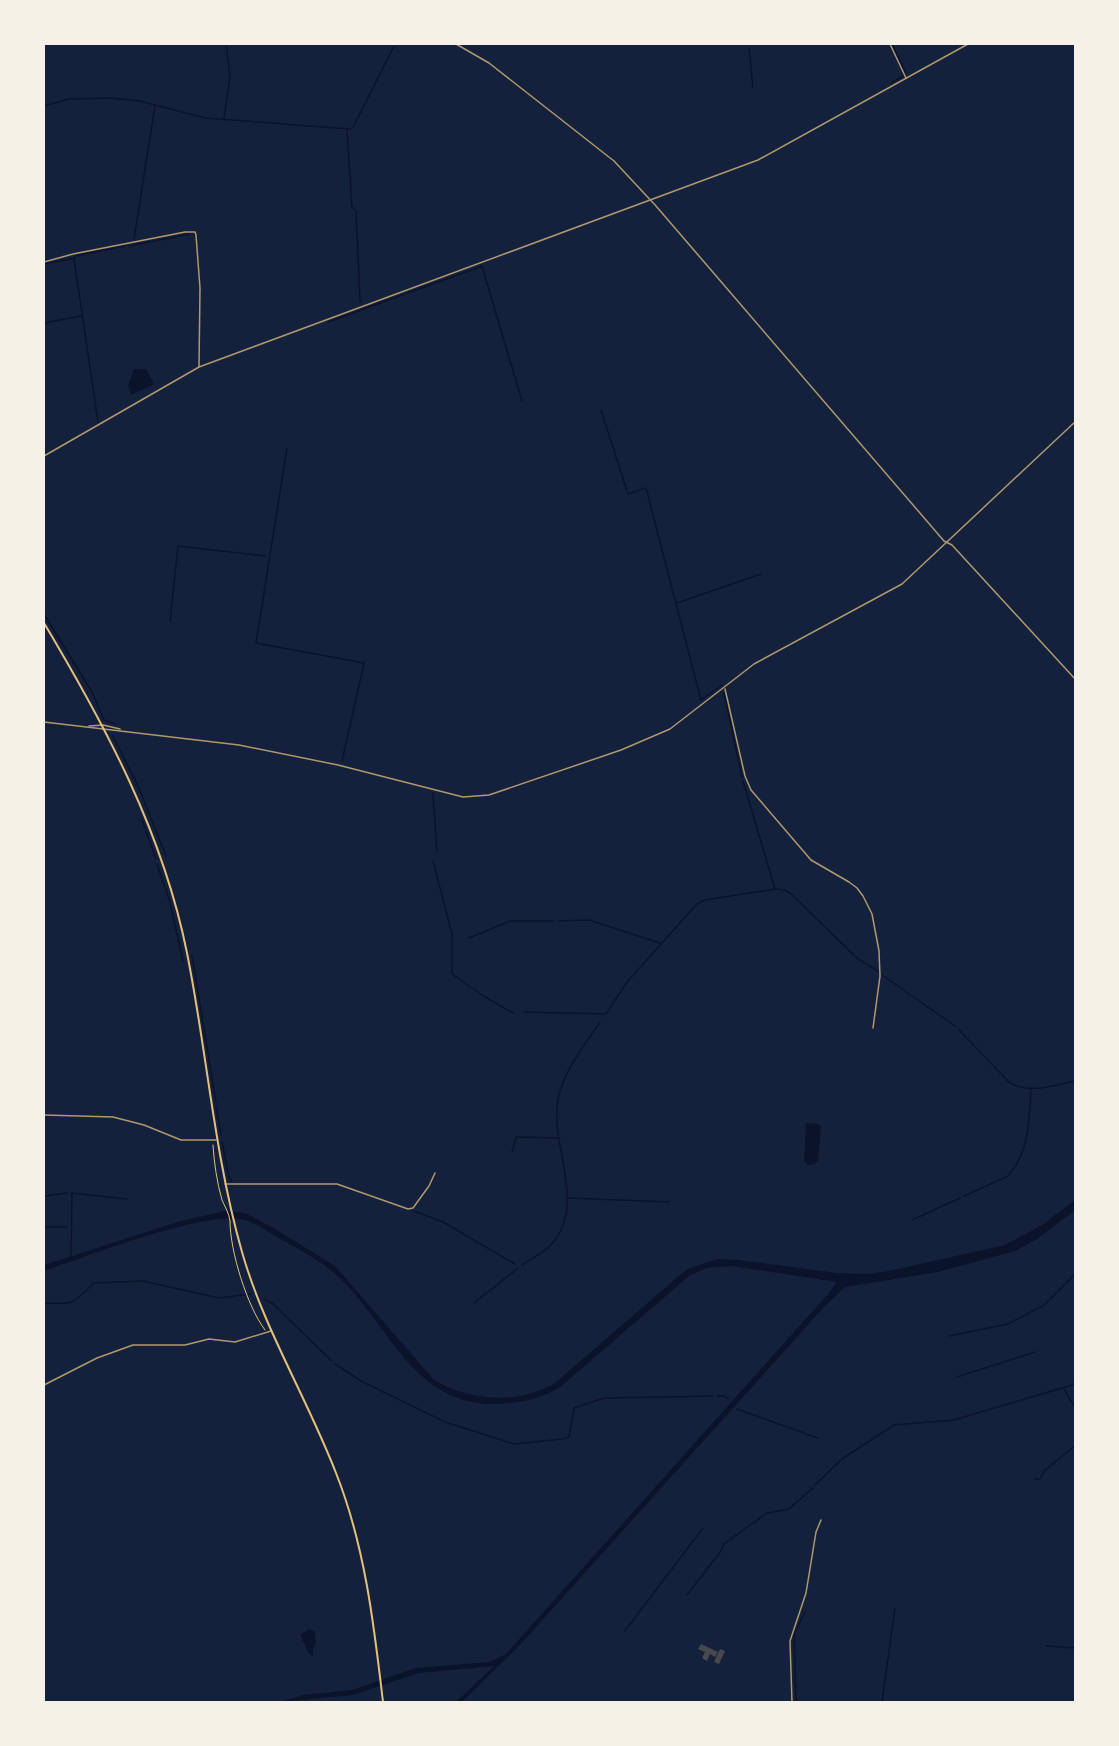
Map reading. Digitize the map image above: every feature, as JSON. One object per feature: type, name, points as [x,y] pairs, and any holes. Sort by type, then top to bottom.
[{"type":"main road","points":[[44,623],[105,730],[144,811],[175,901],[189,962],[232,1221],[271,1331],[316,1426],[346,1499],[363,1567],[383,1702]]},
{"type":"street","points":[[456,44],[489,63],[606,154],[650,199],[944,541],[952,545],[1076,680]]},
{"type":"street","points":[[890,44],[906,78]]},
{"type":"street","points":[[44,456],[199,366],[758,160],[968,44]]},
{"type":"street","points":[[44,262],[184,232],[195,232],[200,288],[199,366]]},
{"type":"street","points":[[87,726],[102,725],[239,745],[338,765],[463,797],[489,795],[642,742],[674,726],[754,664],[903,584],[1076,421]]},
{"type":"street","points":[[724,688],[727,691],[745,776],[751,790],[811,860],[857,888],[872,914],[877,930],[881,969],[873,1028]]},
{"type":"street","points":[[44,722],[105,730],[120,729]]},
{"type":"street","points":[[44,1115],[113,1118],[144,1125],[181,1140],[217,1140]]},
{"type":"street","points":[[225,1184],[337,1184],[408,1209],[412,1208],[429,1186],[435,1173]]},
{"type":"street","points":[[44,1385],[98,1358],[133,1345],[185,1345],[208,1339],[235,1342],[271,1331]]},
{"type":"street","points":[[792,1702],[790,1641],[806,1593],[816,1532],[821,1520]]},
{"type":"path","points":[[212,1140],[222,1200],[232,1221],[233,1252],[260,1324],[266,1333]]},
{"type":"water","points":[[134,369],[146,369],[153,382],[152,385],[131,395],[128,385]]},
{"type":"water","points":[[806,1123],[821,1126],[818,1161],[808,1165],[804,1161]]},
{"type":"water","points":[[1075,1200],[1075,1210],[1037,1239],[1015,1251],[938,1272],[845,1287],[824,1307],[520,1645],[462,1702],[456,1702],[494,1666],[419,1673],[353,1695],[281,1702],[302,1695],[352,1690],[416,1668],[489,1662],[506,1654],[837,1282],[732,1266],[706,1268],[689,1276],[559,1388],[530,1400],[498,1404],[470,1402],[447,1393],[427,1380],[409,1363],[338,1276],[313,1258],[245,1220],[227,1218],[203,1221],[146,1236],[44,1271],[44,1265],[177,1222],[225,1211],[245,1213],[335,1266],[434,1380],[478,1396],[510,1397],[526,1395],[555,1383],[690,1268],[717,1259],[837,1273],[868,1274],[889,1271],[1005,1245],[1042,1225]]},
{"type":"water","points":[[310,1629],[315,1632],[316,1643],[313,1657],[308,1652],[300,1634]]},
{"type":"building","points":[[701,1644],[718,1652],[715,1657],[710,1654],[707,1661],[702,1658],[705,1652],[698,1649]]},
{"type":"building","points":[[720,1649],[725,1651],[719,1664],[714,1662]]},
{"type":"waterway","points":[[224,119],[230,76],[226,44]]},
{"type":"waterway","points":[[44,106],[69,99],[110,98],[140,101],[205,118],[350,129],[395,44]]},
{"type":"waterway","points":[[892,44],[906,73]]},
{"type":"waterway","points":[[749,48],[753,88]]},
{"type":"waterway","points":[[891,83],[903,76]]},
{"type":"waterway","points":[[134,239],[155,106]]},
{"type":"waterway","points":[[347,130],[352,207],[356,211],[360,302]]},
{"type":"waterway","points":[[129,246],[190,234]]},
{"type":"waterway","points":[[98,422],[74,259],[76,256],[125,246]]},
{"type":"waterway","points":[[44,264],[75,258]]},
{"type":"waterway","points":[[328,322],[482,266],[522,401]]},
{"type":"waterway","points":[[44,323],[81,316]]},
{"type":"waterway","points":[[601,410],[628,494],[646,488],[701,700],[722,685]]},
{"type":"waterway","points":[[287,448],[256,643],[364,663],[342,761]]},
{"type":"waterway","points":[[170,621],[178,546],[265,556]]},
{"type":"waterway","points":[[677,603],[761,574]]},
{"type":"waterway","points":[[44,614],[93,694],[104,720],[115,724]]},
{"type":"waterway","points":[[724,693],[742,777]]},
{"type":"waterway","points":[[113,736],[139,788],[166,856]]},
{"type":"waterway","points":[[743,781],[775,889]]},
{"type":"waterway","points":[[433,793],[437,852]]},
{"type":"waterway","points":[[142,820],[156,859]]},
{"type":"waterway","points":[[433,861],[452,934],[452,974],[513,1013]]},
{"type":"waterway","points":[[157,864],[170,902],[183,961]]},
{"type":"waterway","points":[[524,1012],[606,1014],[627,982],[697,904],[705,900],[776,889],[790,893],[857,958],[879,972]]},
{"type":"waterway","points":[[559,921],[589,920],[660,943]]},
{"type":"waterway","points":[[469,938],[510,921],[554,921]]},
{"type":"waterway","points":[[192,955],[216,1103]]},
{"type":"waterway","points":[[882,975],[955,1026]]},
{"type":"waterway","points":[[522,1265],[552,1244],[563,1224],[567,1207],[567,1190],[558,1135],[558,1100],[569,1069],[600,1022]]},
{"type":"waterway","points":[[959,1030],[1009,1082],[1016,1086],[1041,1088],[1076,1081]]},
{"type":"waterway","points":[[964,1196],[1008,1176],[1015,1166],[1021,1156],[1027,1135],[1031,1089]]},
{"type":"waterway","points":[[216,1107],[221,1135]]},
{"type":"waterway","points":[[512,1152],[516,1137],[559,1138]]},
{"type":"waterway","points":[[222,1142],[229,1178],[232,1181]]},
{"type":"waterway","points":[[44,1196],[67,1193]]},
{"type":"waterway","points":[[71,1193],[127,1199]]},
{"type":"waterway","points":[[71,1258],[72,1193]]},
{"type":"waterway","points":[[568,1198],[669,1202]]},
{"type":"waterway","points":[[912,1220],[960,1198]]},
{"type":"waterway","points":[[414,1211],[443,1222],[515,1264]]},
{"type":"waterway","points":[[44,1227],[67,1227]]},
{"type":"waterway","points":[[474,1303],[518,1268]]},
{"type":"waterway","points":[[949,1336],[1008,1324],[1044,1305],[1076,1273]]},
{"type":"waterway","points":[[44,1303],[73,1302],[94,1283],[143,1281],[219,1298],[251,1294]]},
{"type":"waterway","points":[[264,1299],[273,1304],[332,1361]]},
{"type":"waterway","points":[[957,1377],[1035,1352]]},
{"type":"waterway","points":[[335,1364],[361,1381],[445,1422],[514,1444],[569,1437],[574,1408],[604,1398],[713,1396]]},
{"type":"waterway","points":[[815,1485],[842,1459],[894,1425],[954,1420],[1076,1382]]},
{"type":"waterway","points":[[1064,1389],[1076,1409]]},
{"type":"waterway","points":[[717,1396],[725,1396],[728,1399]]},
{"type":"waterway","points":[[737,1409],[818,1438]]},
{"type":"waterway","points":[[1035,1479],[1040,1479],[1045,1470],[1076,1445]]},
{"type":"waterway","points":[[687,1595],[724,1544],[767,1513],[789,1509],[813,1488]]},
{"type":"waterway","points":[[624,1632],[703,1528]]},
{"type":"waterway","points":[[882,1702],[895,1608]]},
{"type":"waterway","points":[[796,1702],[794,1634],[805,1612]]},
{"type":"waterway","points":[[1046,1646],[1076,1648]]}]
